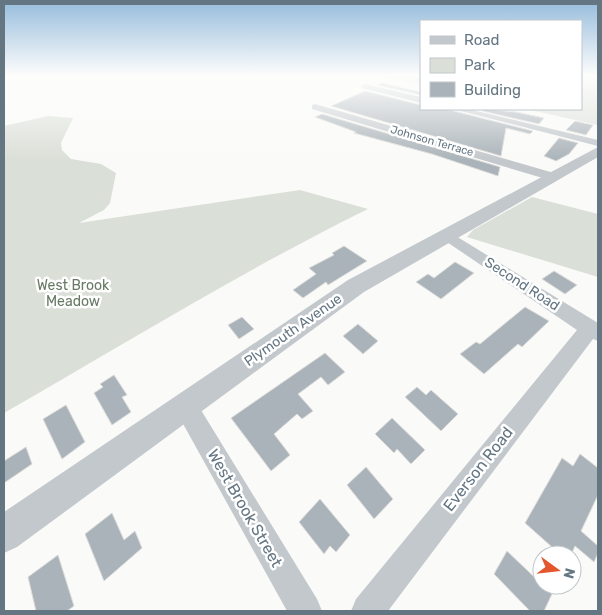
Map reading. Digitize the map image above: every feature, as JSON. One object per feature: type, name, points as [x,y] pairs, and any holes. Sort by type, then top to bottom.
[{"type":"street","name":"Johnson Terrace","points":[[314,107],[550,176]]},
{"type":"street","points":[[461,110],[598,150]]},
{"type":"street","name":"Plymouth Avenue","points":[[4,534],[356,286],[598,150]]},
{"type":"street","name":"Second Road","points":[[446,235],[594,330]]},
{"type":"street","name":"Everson Road","points":[[368,611],[594,330]]},
{"type":"street","name":"West Brook Street","points":[[186,405],[305,611]]},
{"type":"green space","points":[[582,104],[598,104],[598,125],[530,110],[582,110]]},
{"type":"green space","name":"West Brook Meadow","points":[[48,116],[73,118],[61,143],[62,150],[71,159],[101,164],[116,173],[110,203],[104,210],[79,223],[300,190],[368,209],[230,282],[4,413],[4,126]]},
{"type":"green space","points":[[532,197],[598,214],[598,277],[467,237],[473,230]]},
{"type":"building","points":[[336,104],[416,104],[420,105],[420,110],[450,110],[533,131],[530,134],[506,128],[501,156],[331,106]]},
{"type":"building","points":[[482,111],[516,112],[544,118],[539,124]]},
{"type":"building","points":[[322,114],[500,167],[498,176],[432,154],[354,133],[356,132],[315,117]]},
{"type":"building","points":[[575,121],[593,125],[586,135],[566,130]]},
{"type":"building","points":[[559,138],[578,143],[569,154],[556,161],[544,156]]},
{"type":"building","points":[[344,246],[367,261],[328,285],[326,282],[303,298],[293,290],[316,274],[309,268],[334,255],[332,253]]},
{"type":"building","points":[[455,262],[474,273],[441,299],[416,282],[428,274],[434,278]]},
{"type":"building","points":[[554,271],[577,285],[565,294],[542,279]]},
{"type":"building","points":[[525,307],[549,321],[522,347],[518,344],[484,374],[460,354],[476,342],[480,344]]},
{"type":"building","points":[[242,317],[254,329],[239,339],[228,325]]},
{"type":"building","points":[[358,324],[378,341],[363,354],[343,336]]},
{"type":"building","points":[[325,353],[345,372],[328,385],[321,377],[298,394],[313,411],[302,419],[297,414],[274,434],[290,455],[271,471],[231,418]]},
{"type":"building","points":[[114,375],[127,395],[122,397],[131,412],[112,425],[94,393],[103,387],[100,384]]},
{"type":"building","points":[[417,387],[426,395],[431,390],[458,414],[441,431],[405,397]]},
{"type":"building","points":[[66,405],[85,442],[62,459],[43,419]]},
{"type":"building","points":[[392,418],[425,450],[411,464],[397,449],[394,453],[375,434]]},
{"type":"building","points":[[26,447],[32,464],[4,483],[4,461]]},
{"type":"building","points":[[580,454],[598,468],[598,495],[581,531],[598,546],[598,553],[594,562],[582,552],[582,545],[550,545],[525,523],[562,458],[573,466]]},
{"type":"building","points":[[366,467],[393,499],[374,519],[347,485]]},
{"type":"building","points":[[320,499],[350,535],[336,552],[330,546],[324,554],[299,522]]},
{"type":"building","points":[[112,513],[124,540],[135,531],[142,548],[104,581],[85,534]]},
{"type":"building","points":[[507,551],[532,575],[532,595],[552,595],[544,611],[530,611],[494,574]]},
{"type":"building","points":[[58,555],[74,606],[67,611],[36,611],[28,577]]}]
